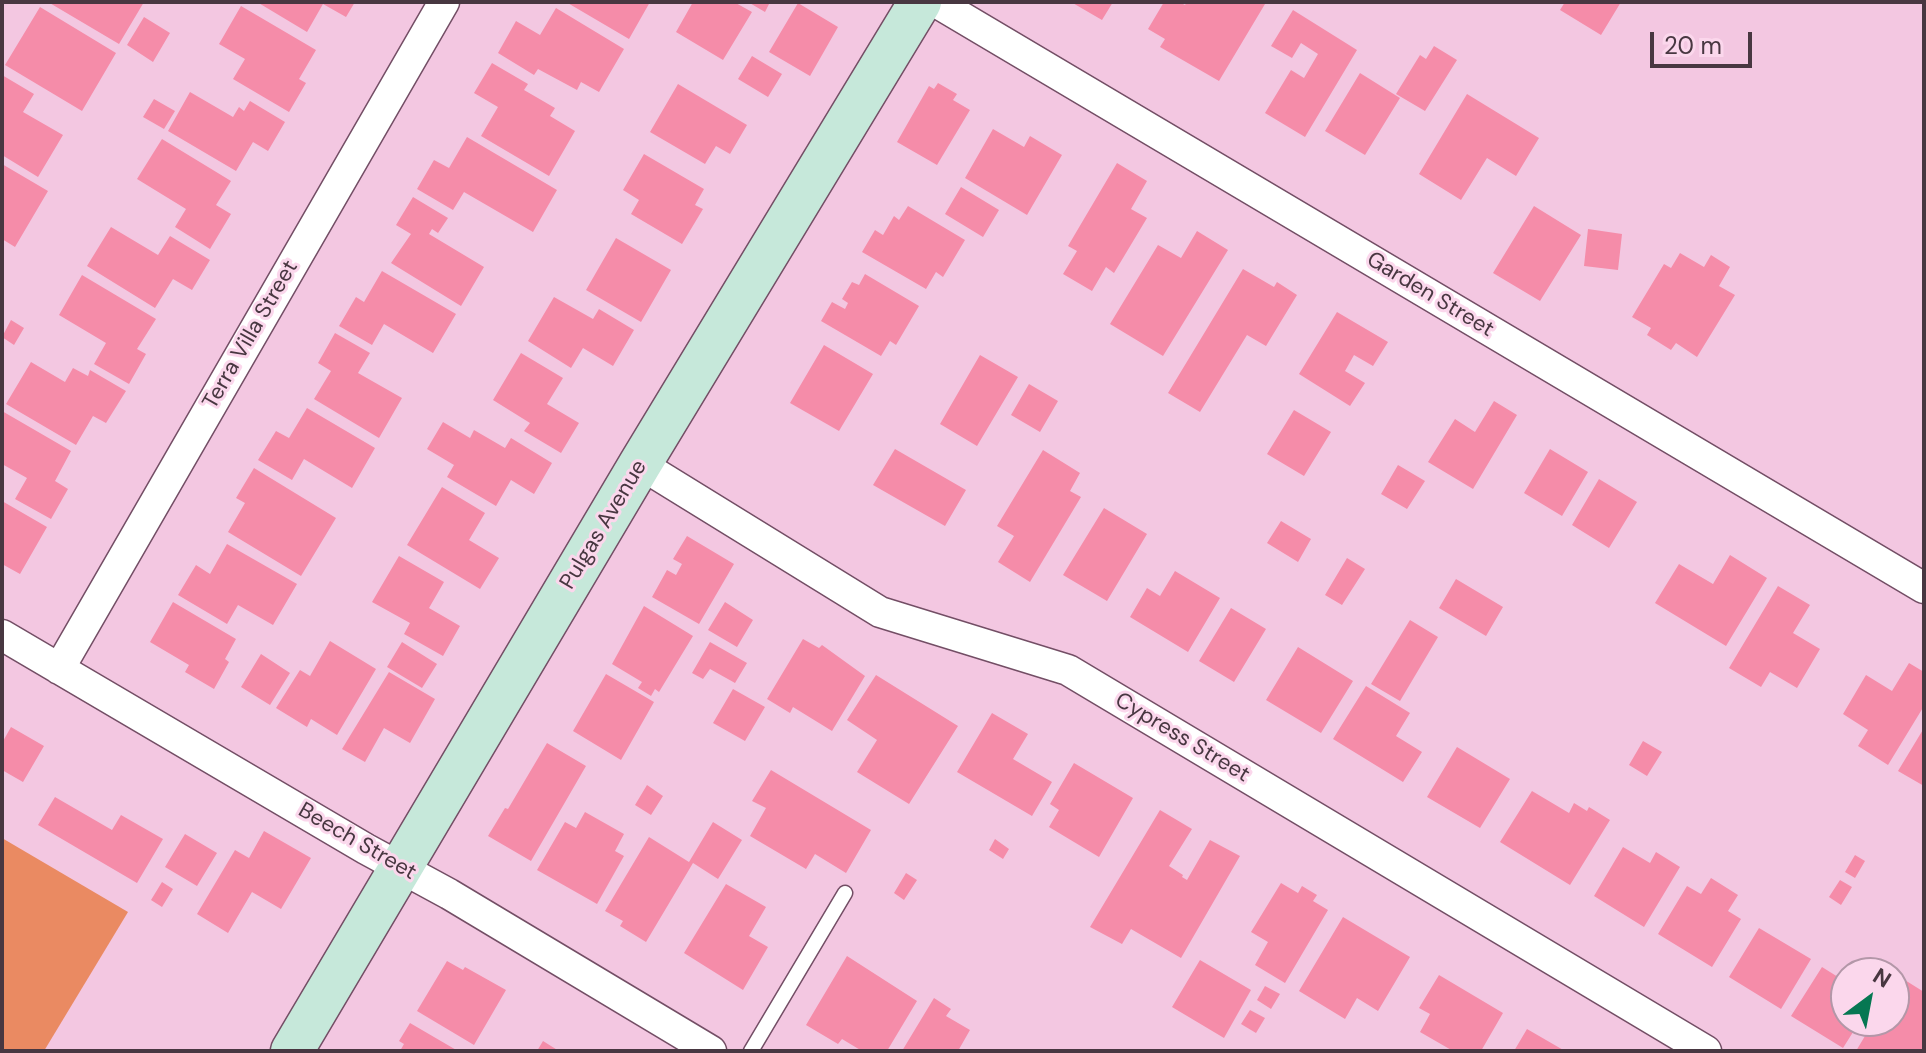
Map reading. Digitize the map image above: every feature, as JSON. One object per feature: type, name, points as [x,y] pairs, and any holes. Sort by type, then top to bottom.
[{"type":"street","name":"Terra Villa Street","points":[[59,669],[444,2]]},
{"type":"street","name":"Pulgas Avenue","points":[[292,1051],[640,464],[920,2]]},
{"type":"street","name":"Garden Street","points":[[936,2],[1924,588]]},
{"type":"street","name":"Cypress Street","points":[[640,464],[880,612],[1068,670],[1706,1051]]},
{"type":"street","name":"Beech Street","points":[[2,635],[711,1051]]},
{"type":"lane","points":[[751,1051],[845,893]]},
{"type":"shaded area","points":[[2,838],[128,912],[44,1051],[2,1051]]},
{"type":"building","points":[[48,2],[144,2],[119,44]]},
{"type":"building","points":[[257,2],[355,2],[346,17],[323,4],[307,32]]},
{"type":"building","points":[[566,2],[650,2],[629,39]]},
{"type":"building","points":[[693,2],[734,2],[752,12],[723,60],[676,32]]},
{"type":"building","points":[[748,2],[770,2],[765,12]]},
{"type":"building","points":[[1071,2],[1113,2],[1102,20]]},
{"type":"building","points":[[1164,2],[1185,5],[1187,2],[1265,4],[1219,81],[1160,47],[1165,39],[1148,29]]},
{"type":"building","points":[[1565,2],[1621,2],[1601,35],[1560,10]]},
{"type":"building","points":[[798,3],[838,27],[810,76],[769,52]]},
{"type":"building","points":[[241,6],[316,50],[299,79],[306,83],[289,112],[233,79],[245,59],[219,44]]},
{"type":"building","points":[[40,7],[116,53],[82,111],[5,65]]},
{"type":"building","points":[[556,8],[624,49],[599,92],[581,82],[577,90],[538,69],[534,75],[498,53],[516,21],[540,35]]},
{"type":"building","points":[[1293,10],[1357,50],[1305,137],[1265,113],[1291,70],[1304,78],[1318,54],[1301,43],[1292,58],[1271,46]]},
{"type":"building","points":[[144,17],[170,33],[153,62],[127,45]]},
{"type":"building","points":[[1434,46],[1457,60],[1425,111],[1396,94],[1420,55],[1426,59]]},
{"type":"building","points":[[752,56],[782,74],[768,97],[738,79]]},
{"type":"building","points":[[492,63],[528,84],[524,90],[555,108],[550,116],[575,131],[549,176],[481,136],[498,107],[474,93]]},
{"type":"building","points":[[1360,73],[1400,98],[1365,155],[1325,131]]},
{"type":"building","points":[[2,75],[34,94],[23,112],[63,135],[38,177],[2,155]]},
{"type":"building","points":[[938,83],[957,94],[953,100],[970,110],[937,165],[897,142],[929,86],[934,89]]},
{"type":"building","points":[[678,84],[747,125],[730,154],[716,146],[705,164],[650,132]]},
{"type":"building","points":[[190,92],[233,117],[239,107],[244,111],[250,101],[285,122],[268,151],[253,142],[236,171],[168,131]]},
{"type":"building","points":[[1467,94],[1539,138],[1516,176],[1487,158],[1461,200],[1419,174]]},
{"type":"building","points":[[154,99],[175,111],[164,129],[143,117]]},
{"type":"building","points":[[993,129],[1024,147],[1030,136],[1062,155],[1027,215],[965,178]]},
{"type":"building","points":[[467,137],[557,190],[533,232],[464,192],[453,210],[417,189],[434,160],[449,168]]},
{"type":"building","points":[[162,139],[231,181],[216,205],[231,214],[210,249],[175,227],[186,209],[137,179]]},
{"type":"building","points":[[644,154],[704,189],[695,205],[703,209],[682,244],[631,214],[639,200],[623,190]]},
{"type":"building","points":[[1117,163],[1147,181],[1131,209],[1147,218],[1114,273],[1106,267],[1092,291],[1063,274],[1077,251],[1068,246]]},
{"type":"building","points":[[2,164],[48,191],[15,247],[2,239]]},
{"type":"building","points":[[961,187],[999,210],[983,237],[945,214]]},
{"type":"building","points":[[413,197],[448,218],[438,233],[432,229],[429,234],[484,267],[461,306],[391,263],[411,234],[396,225]]},
{"type":"building","points":[[908,206],[965,240],[943,277],[936,272],[926,289],[862,252],[875,230],[883,235],[894,216],[899,220]]},
{"type":"building","points":[[1534,206],[1581,235],[1540,301],[1493,273]]},
{"type":"building","points":[[111,227],[158,255],[170,236],[210,260],[192,290],[173,279],[155,308],[87,266]]},
{"type":"building","points":[[1588,229],[1622,234],[1618,270],[1584,266]]},
{"type":"building","points":[[1197,231],[1228,250],[1163,356],[1110,324],[1158,245],[1181,258]]},
{"type":"building","points":[[616,238],[671,270],[641,322],[586,290]]},
{"type":"building","points":[[1680,253],[1704,267],[1711,255],[1730,267],[1719,286],[1735,295],[1697,357],[1676,343],[1671,350],[1647,335],[1651,328],[1632,317],[1664,264],[1671,268]]},
{"type":"building","points":[[1243,269],[1274,287],[1277,282],[1297,295],[1266,346],[1247,335],[1200,412],[1168,393]]},
{"type":"building","points":[[382,271],[456,314],[433,353],[384,324],[372,345],[339,326],[356,297],[364,302]]},
{"type":"building","points":[[865,274],[919,306],[896,345],[890,341],[881,356],[821,321],[832,302],[845,309],[848,303],[842,299],[852,282],[859,285]]},
{"type":"building","points":[[82,275],[156,319],[137,349],[146,354],[129,384],[94,364],[106,343],[59,315]]},
{"type":"building","points":[[554,297],[593,319],[599,309],[634,330],[613,366],[583,348],[571,368],[528,341]]},
{"type":"building","points":[[1337,312],[1388,342],[1373,366],[1354,355],[1345,371],[1365,383],[1350,406],[1299,374]]},
{"type":"building","points":[[11,320],[24,328],[14,345],[2,337]]},
{"type":"building","points":[[335,333],[370,353],[358,373],[402,398],[379,438],[314,399],[331,371],[318,363]]},
{"type":"building","points":[[824,345],[873,374],[839,431],[790,403]]},
{"type":"building","points":[[521,353],[563,378],[547,404],[579,423],[561,453],[524,431],[530,423],[493,400]]},
{"type":"building","points":[[980,355],[1018,377],[977,446],[940,424]]},
{"type":"building","points":[[31,362],[65,382],[73,368],[88,376],[90,370],[126,391],[106,423],[93,416],[76,445],[6,404]]},
{"type":"building","points":[[1029,384],[1058,401],[1040,432],[1011,415]]},
{"type":"building","points":[[1494,401],[1517,415],[1473,489],[1428,462],[1455,419],[1475,432]]},
{"type":"building","points":[[307,408],[375,448],[352,488],[304,459],[292,480],[258,460],[276,431],[289,438]]},
{"type":"building","points":[[1294,410],[1331,432],[1304,476],[1267,454]]},
{"type":"building","points":[[2,411],[71,451],[55,481],[68,489],[51,519],[15,499],[27,478],[2,464]]},
{"type":"building","points":[[443,422],[470,438],[474,430],[505,448],[511,438],[552,463],[534,494],[511,480],[496,506],[447,477],[454,465],[427,449]]},
{"type":"building","points":[[895,449],[966,490],[945,526],[873,485]]},
{"type":"building","points":[[1550,449],[1588,472],[1562,516],[1524,493]]},
{"type":"building","points":[[1043,450],[1080,473],[1070,491],[1081,497],[1030,582],[998,562],[1014,536],[997,526]]},
{"type":"building","points":[[1398,465],[1425,481],[1407,509],[1381,494]]},
{"type":"building","points":[[254,468],[336,518],[301,576],[228,532],[245,503],[236,498]]},
{"type":"building","points":[[1599,479],[1637,502],[1609,548],[1572,525]]},
{"type":"building","points":[[442,487],[485,513],[469,540],[499,558],[480,589],[407,545]]},
{"type":"building","points":[[2,501],[47,527],[20,574],[2,564]]},
{"type":"building","points":[[1104,508],[1147,534],[1107,601],[1063,575]]},
{"type":"building","points":[[1281,521],[1311,539],[1298,562],[1267,543]]},
{"type":"building","points":[[687,536],[734,564],[699,624],[652,597],[667,570],[676,575],[682,564],[673,559]]},
{"type":"building","points":[[227,544],[297,584],[273,625],[238,605],[227,624],[178,595],[196,565],[210,574]]},
{"type":"building","points":[[1730,555],[1767,578],[1726,646],[1655,603],[1679,564],[1713,584]]},
{"type":"building","points":[[399,556],[444,582],[429,608],[460,626],[443,656],[404,634],[410,623],[372,602]]},
{"type":"building","points":[[1347,558],[1365,569],[1342,605],[1325,595]]},
{"type":"building","points":[[1175,571],[1220,598],[1188,652],[1130,617],[1147,588],[1160,596]]},
{"type":"building","points":[[1456,579],[1503,607],[1486,636],[1439,608]]},
{"type":"building","points":[[1778,586],[1810,605],[1793,633],[1820,649],[1797,688],[1770,672],[1761,687],[1729,668]]},
{"type":"building","points":[[173,602],[236,639],[225,659],[229,662],[214,689],[185,672],[189,665],[150,642]]},
{"type":"building","points":[[725,602],[753,620],[737,647],[708,630]]},
{"type":"building","points":[[644,606],[693,636],[659,692],[655,689],[651,696],[638,688],[642,682],[612,664]]},
{"type":"building","points":[[1231,608],[1266,629],[1234,682],[1199,661]]},
{"type":"building","points":[[1410,620],[1438,637],[1400,701],[1371,684]]},
{"type":"building","points":[[803,639],[819,648],[822,645],[865,676],[832,731],[793,707],[790,713],[767,699]]},
{"type":"building","points":[[330,641],[376,669],[337,735],[311,719],[307,727],[276,708],[300,670],[310,676]]},
{"type":"building","points":[[402,642],[437,664],[422,688],[387,667]]},
{"type":"building","points":[[710,642],[747,663],[735,683],[710,669],[703,679],[692,673]]},
{"type":"building","points":[[1298,647],[1353,681],[1321,733],[1266,700]]},
{"type":"building","points":[[261,654],[290,673],[270,705],[241,687]]},
{"type":"building","points":[[1909,663],[1924,672],[1924,706],[1888,765],[1858,746],[1868,730],[1843,714],[1866,675],[1892,691]]},
{"type":"building","points":[[389,672],[435,699],[410,743],[384,728],[365,762],[342,749]]},
{"type":"building","points":[[606,674],[654,702],[621,760],[573,731]]},
{"type":"building","points":[[876,675],[958,726],[909,804],[857,772],[877,740],[847,720]]},
{"type":"building","points":[[1366,686],[1410,713],[1396,736],[1422,752],[1403,782],[1333,739]]},
{"type":"building","points":[[733,689],[765,707],[745,741],[713,723]]},
{"type":"building","points":[[992,713],[1028,734],[1013,759],[1052,782],[1032,816],[957,772]]},
{"type":"building","points":[[11,727],[44,746],[23,782],[2,770],[2,743]]},
{"type":"building","points":[[1924,728],[1924,786],[1898,771]]},
{"type":"building","points":[[1643,741],[1662,752],[1647,776],[1629,765]]},
{"type":"building","points":[[547,743],[586,766],[531,861],[488,836],[505,808],[508,809]]},
{"type":"building","points":[[1457,747],[1510,779],[1480,828],[1427,797]]},
{"type":"building","points":[[1074,763],[1133,798],[1099,857],[1049,827],[1059,810],[1050,804]]},
{"type":"building","points":[[771,770],[871,830],[846,873],[815,854],[806,869],[750,836],[766,808],[752,801]]},
{"type":"building","points":[[647,785],[663,796],[651,815],[635,805]]},
{"type":"building","points":[[1532,791],[1569,813],[1574,803],[1587,811],[1589,807],[1610,820],[1570,885],[1500,842]]},
{"type":"building","points":[[55,797],[112,830],[121,815],[163,839],[137,883],[38,825]]},
{"type":"building","points":[[1160,810],[1192,829],[1169,866],[1187,880],[1210,840],[1240,856],[1181,958],[1131,929],[1122,944],[1090,927]]},
{"type":"building","points":[[585,812],[624,834],[615,851],[624,856],[597,904],[537,870],[565,822],[576,828]]},
{"type":"building","points":[[713,822],[742,840],[718,879],[693,863],[646,942],[620,926],[623,921],[605,911],[649,837],[689,862]]},
{"type":"building","points":[[264,831],[311,858],[281,909],[252,892],[228,933],[197,914],[235,850],[249,858]]},
{"type":"building","points":[[185,834],[217,853],[197,886],[165,867]]},
{"type":"building","points":[[995,839],[1009,849],[1003,859],[989,850]]},
{"type":"building","points":[[1623,847],[1650,863],[1656,852],[1680,867],[1644,927],[1594,896]]},
{"type":"building","points":[[1855,855],[1865,861],[1855,878],[1845,872]]},
{"type":"building","points":[[906,873],[917,880],[904,900],[894,893]]},
{"type":"building","points":[[1711,878],[1738,895],[1728,911],[1741,919],[1712,967],[1658,934],[1687,886],[1701,894]]},
{"type":"building","points":[[1840,880],[1852,887],[1841,905],[1829,897]]},
{"type":"building","points":[[162,882],[173,889],[162,907],[151,900]]},
{"type":"building","points":[[1281,883],[1298,893],[1302,886],[1317,895],[1313,901],[1328,910],[1285,983],[1255,965],[1268,942],[1251,932]]},
{"type":"building","points":[[726,884],[766,907],[749,936],[768,947],[743,990],[684,953]]},
{"type":"building","points":[[1343,917],[1410,957],[1378,1011],[1357,998],[1345,1019],[1299,991]]},
{"type":"building","points":[[1759,928],[1811,959],[1781,1009],[1729,977]]},
{"type":"building","points":[[847,956],[917,1001],[887,1051],[862,1051],[842,1039],[838,1044],[806,1025]]},
{"type":"building","points":[[1200,960],[1251,990],[1224,1038],[1172,1007]]},
{"type":"building","points":[[447,961],[463,970],[465,967],[506,990],[474,1045],[417,1011]]},
{"type":"building","points":[[1822,967],[1830,972],[1830,1037],[1850,1037],[1843,1048],[1791,1016]]},
{"type":"building","points":[[1439,975],[1503,1013],[1481,1051],[1453,1051],[1420,1032],[1430,1014],[1419,1008]]},
{"type":"building","points":[[1910,983],[1924,992],[1924,1051],[1856,1051],[1864,1037],[1910,1037]]},
{"type":"building","points":[[1265,986],[1280,994],[1271,1009],[1257,1000]]},
{"type":"building","points":[[934,998],[951,1009],[946,1016],[970,1030],[958,1051],[902,1051]]},
{"type":"building","points":[[1250,1010],[1265,1018],[1256,1033],[1241,1024]]},
{"type":"building","points":[[410,1023],[458,1051],[400,1051],[404,1044],[399,1041]]},
{"type":"building","points":[[1527,1029],[1565,1051],[1514,1051]]},
{"type":"building","points":[[543,1041],[559,1051],[537,1051]]}]
